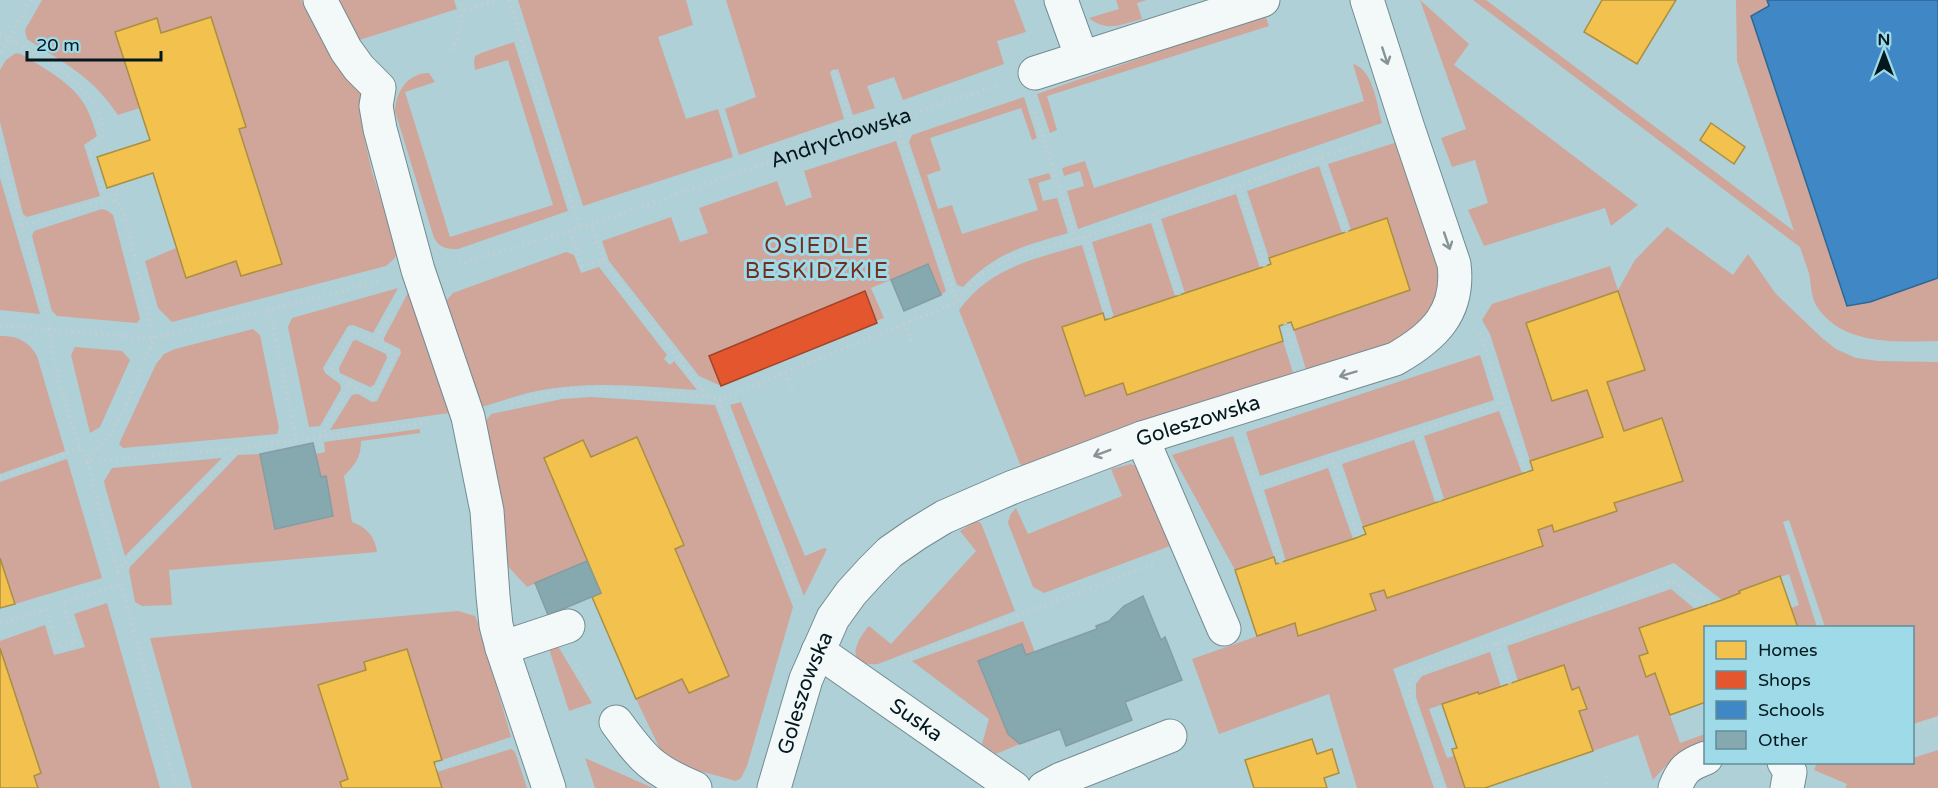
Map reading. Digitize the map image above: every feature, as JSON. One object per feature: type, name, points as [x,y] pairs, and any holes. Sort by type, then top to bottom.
[{"type":"street","points":[[320,0],[346,50],[359,68],[379,88],[376,106],[380,129],[418,270],[468,417],[487,511],[496,625],[549,788]]},
{"type":"street","points":[[1061,0],[1082,58]]},
{"type":"street","points":[[1029,75],[1263,0]]},
{"type":"street","name":"Goleszowska","points":[[774,788],[806,679],[834,618],[851,593],[890,552],[944,517],[983,500],[1142,438],[1395,359],[1414,348],[1432,333],[1454,297],[1456,281],[1454,264],[1367,0]]},
{"type":"street","points":[[1142,438],[1224,629]]},
{"type":"street","points":[[502,648],[568,626]]},
{"type":"street","name":"Suska","points":[[818,651],[1014,788]]},
{"type":"street","points":[[616,723],[651,766],[695,788]]},
{"type":"street","points":[[1044,788],[1170,736]]},
{"type":"street","points":[[1675,788],[1680,775],[1690,764],[1704,759]]},
{"type":"street","points":[[1785,764],[1790,772],[1787,788]]},
{"type":"path","points":[[0,55],[31,0]]},
{"type":"path","points":[[453,51],[464,10],[460,0]]},
{"type":"path","points":[[464,10],[497,0]]},
{"type":"path","points":[[509,0],[579,228]]},
{"type":"path","points":[[0,34],[54,64],[86,94],[100,114],[102,136],[90,151],[105,200]]},
{"type":"path","points":[[834,70],[855,132]]},
{"type":"path","points":[[1029,75],[1076,239]]},
{"type":"path","name":"Andrychowska","points":[[0,325],[154,338],[270,310],[418,270],[472,261],[591,224],[855,132],[1029,75]]},
{"type":"path","points":[[895,119],[957,302]]},
{"type":"path","points":[[87,461],[239,448],[468,417],[550,393],[573,390],[708,396],[718,400],[957,302],[983,273],[1019,255],[1085,237],[1408,128]]},
{"type":"path","points":[[0,149],[50,328],[62,391],[87,461],[177,788]]},
{"type":"path","points":[[1321,157],[1347,232]]},
{"type":"path","points":[[116,202],[117,184]]},
{"type":"path","points":[[1239,185],[1265,267]]},
{"type":"path","points":[[21,226],[105,200],[116,202],[123,210],[154,338],[125,408],[109,436],[87,461]]},
{"type":"path","points":[[1154,214],[1179,295]]},
{"type":"path","points":[[591,224],[603,260],[708,396]]},
{"type":"path","points":[[570,231],[582,266],[603,260]]},
{"type":"path","points":[[1085,237],[1110,318]]},
{"type":"path","points":[[375,342],[404,288],[418,270]]},
{"type":"path","points":[[1448,309],[1481,336],[1526,472]]},
{"type":"path","points":[[270,310],[296,439]]},
{"type":"path","points":[[904,324],[911,340]]},
{"type":"path","points":[[355,332],[394,352],[395,356],[375,394],[369,395],[350,384],[333,373],[331,369],[351,333],[355,332]]},
{"type":"path","points":[[786,373],[794,393]]},
{"type":"path","points":[[321,436],[350,384]]},
{"type":"path","points":[[718,400],[801,603],[834,618]]},
{"type":"path","points":[[1281,563],[1256,486],[1504,402]]},
{"type":"path","points":[[1417,432],[1440,501]]},
{"type":"path","points":[[0,478],[81,448]]},
{"type":"path","points":[[116,572],[239,448]]},
{"type":"path","points":[[1332,461],[1358,537]]},
{"type":"path","points":[[865,684],[880,667],[1190,549]]},
{"type":"path","points":[[1441,788],[1410,696],[1410,682],[1416,672],[1672,581],[1709,605]]},
{"type":"path","points":[[0,624],[45,609],[58,648],[76,642],[63,603],[120,584]]},
{"type":"path","points":[[1496,643],[1510,684]]},
{"type":"path","points":[[1914,727],[1938,719]]},
{"type":"path","points":[[436,766],[532,734]]},
{"type":"path","points":[[1606,776],[1609,788]]},
{"type":"shaded area","points":[[42,0],[301,0],[365,96],[363,132],[372,172],[397,249],[395,258],[386,266],[172,322],[158,308],[145,261],[176,248],[186,278],[236,261],[241,276],[282,263],[239,129],[246,127],[211,18],[161,33],[156,18],[115,32],[140,108],[118,115],[88,81],[27,39],[25,30]]},
{"type":"shaded area","points":[[342,0],[454,0],[457,9],[350,43],[331,3]]},
{"type":"shaded area","points":[[518,0],[686,0],[693,25],[658,37],[686,119],[718,109],[733,157],[583,206]]},
{"type":"shaded area","points":[[726,0],[1014,0],[1026,32],[997,41],[1004,64],[903,100],[894,77],[867,86],[875,108],[853,115],[838,69],[830,72],[844,119],[739,155],[725,109],[756,97]]},
{"type":"shaded area","points":[[1116,0],[1147,0],[1137,3],[1142,19],[1109,26],[1096,23],[1089,18],[1119,9]]},
{"type":"shaded area","points":[[1420,0],[1469,44],[1454,65],[1638,205],[1611,226],[1605,208],[1484,246],[1468,210],[1488,203],[1475,160],[1452,167],[1441,138],[1466,129]]},
{"type":"shaded area","points":[[1473,0],[1486,0],[1794,231],[1737,61],[1736,0],[1767,0],[1769,6],[1752,16],[1847,306],[1870,302],[1938,278],[1938,341],[1905,342],[1871,339],[1840,328],[1827,318],[1814,302],[1809,273],[1800,247]]},
{"type":"shaded area","points":[[1265,15],[1269,26],[1047,96],[1057,130],[1050,133],[1037,94]]},
{"type":"shaded area","points":[[514,42],[568,211],[458,249],[450,249],[439,244],[434,238],[395,111],[398,97],[404,84],[415,76],[429,73],[435,82],[405,92],[450,237],[553,205],[508,60],[475,70],[475,56]]},
{"type":"shaded area","points":[[16,53],[40,65],[67,84],[87,109],[97,136],[84,145],[100,196],[27,217],[23,214],[0,122],[0,70],[6,60]]},
{"type":"shaded area","points":[[1353,64],[1360,67],[1370,80],[1382,123],[1078,229],[1067,191],[1084,186],[1080,171],[1064,176],[1062,168],[1085,161],[1094,188],[1364,101]]},
{"type":"shaded area","points":[[1024,97],[1037,138],[1032,140],[1021,108],[930,138],[941,170],[927,175],[938,209],[952,205],[962,234],[1038,210],[1028,179],[1049,173],[1051,179],[1038,183],[1043,201],[1057,198],[1068,233],[1011,252],[987,266],[963,287],[957,285],[909,142],[912,135]]},
{"type":"shaded area","points":[[896,141],[946,291],[941,295],[927,265],[871,288],[884,318],[876,321],[865,292],[709,356],[721,386],[699,376],[609,261],[602,241],[671,217],[680,242],[708,233],[699,208],[777,181],[786,206],[812,197],[804,171]]},
{"type":"shaded area","points":[[1401,141],[1446,270],[1431,313],[1394,343],[1308,376],[1294,330],[1410,290],[1387,218],[1351,230],[1328,164]]},
{"type":"shaded area","points":[[1319,166],[1342,233],[1269,258],[1247,191]]},
{"type":"shaded area","points":[[0,178],[40,314],[0,310]]},
{"type":"shaded area","points":[[1236,194],[1260,268],[1185,293],[1161,219]]},
{"type":"shaded area","points":[[102,209],[113,215],[140,319],[137,323],[57,316],[52,311],[32,236],[34,231]]},
{"type":"shaded area","points":[[1151,223],[1175,296],[1114,317],[1092,242]]},
{"type":"shaded area","points":[[1667,227],[1733,275],[1748,254],[1776,294],[1836,349],[1856,358],[1879,361],[1938,362],[1938,716],[1914,724],[1914,626],[1825,626],[1789,520],[1783,522],[1817,626],[1798,626],[1791,608],[1799,605],[1789,574],[1740,591],[1722,600],[1674,563],[1393,669],[1434,788],[1357,788],[1329,694],[1219,734],[1192,659],[1295,623],[1299,636],[1376,610],[1370,594],[1384,590],[1387,598],[1543,546],[1538,530],[1552,525],[1555,532],[1616,511],[1614,503],[1683,481],[1662,418],[1624,431],[1607,382],[1645,370],[1618,291],[1526,323],[1552,401],[1587,390],[1603,437],[1530,461],[1490,334],[1482,320],[1492,304],[1610,266],[1618,290],[1635,260]]},
{"type":"shaded area","points":[[1082,245],[1103,313],[1062,327],[1085,396],[1123,383],[1127,395],[1283,341],[1295,379],[1031,469],[1020,464],[959,310],[971,295],[999,274],[1030,260]]},
{"type":"shaded area","points":[[566,252],[574,255],[581,273],[599,267],[667,355],[664,359],[670,365],[674,361],[697,390],[585,385],[531,392],[481,407],[446,309],[447,300],[453,293]]},
{"type":"shaded area","points":[[398,288],[373,333],[353,325],[348,326],[323,368],[325,373],[340,384],[341,389],[320,426],[309,427],[288,327],[292,318]]},
{"type":"shaded area","points":[[409,291],[451,411],[330,430],[352,395],[358,394],[372,402],[377,401],[401,353],[400,349],[384,341],[384,338]]},
{"type":"shaded area","points":[[253,329],[260,335],[279,428],[277,434],[123,448],[119,444],[156,364],[164,354],[175,349]]},
{"type":"shaded area","points":[[0,336],[22,340],[37,356],[65,451],[0,474]]},
{"type":"shaded area","points":[[356,340],[386,354],[387,358],[374,385],[370,387],[340,373],[339,368],[353,341]]},
{"type":"shaded area","points":[[75,347],[122,351],[130,360],[100,427],[90,433],[71,355]]},
{"type":"shaded area","points":[[1480,355],[1494,400],[1260,476],[1246,432]]},
{"type":"shaded area","points":[[591,397],[715,405],[793,607],[747,766],[741,778],[736,781],[689,768],[660,749],[636,699],[682,679],[689,693],[729,676],[675,549],[637,438],[591,457],[583,441],[544,458],[587,561],[527,587],[503,561],[486,421],[491,414],[562,399]]},
{"type":"shaded area","points":[[741,402],[805,556],[824,548],[827,549],[804,596],[730,405]]},
{"type":"shaded area","points":[[1499,411],[1522,473],[1444,499],[1424,436]]},
{"type":"shaded area","points":[[420,429],[420,433],[361,441],[357,460],[344,476],[352,522],[369,533],[377,552],[169,570],[172,605],[142,606],[135,602],[130,567],[238,455],[260,454],[275,528],[333,516],[326,477],[321,477],[316,454],[325,452],[324,442]]},
{"type":"shaded area","points":[[1233,436],[1274,557],[1235,570],[1172,455]]},
{"type":"shaded area","points":[[1414,440],[1435,502],[1363,527],[1342,464]]},
{"type":"shaded area","points":[[222,458],[125,556],[104,481],[112,468]]},
{"type":"shaded area","points":[[67,459],[102,578],[15,604],[0,558],[0,482]]},
{"type":"shaded area","points":[[1131,464],[1143,470],[1171,537],[1170,546],[1044,593],[1033,587],[1008,523],[1010,515],[1016,508],[1028,534],[1122,496],[1111,469]]},
{"type":"shaded area","points":[[1328,468],[1353,539],[1286,561],[1264,490]]},
{"type":"shaded area","points":[[976,521],[981,523],[1015,611],[878,664],[861,662],[857,658],[857,646],[869,626],[891,644],[976,551],[960,531]]},
{"type":"shaded area","points":[[1671,589],[1695,609],[1640,628],[1648,653],[1639,656],[1646,677],[1655,673],[1680,743],[1704,734],[1704,744],[1676,757],[1653,780],[1638,735],[1593,751],[1579,711],[1587,709],[1580,688],[1572,690],[1564,665],[1518,681],[1507,646]]},
{"type":"shaded area","points":[[107,603],[160,788],[38,788],[34,776],[41,773],[0,648],[0,641],[45,625],[54,655],[85,647],[74,614]]},
{"type":"shaded area","points":[[458,611],[475,616],[479,625],[511,737],[442,760],[406,649],[364,662],[366,670],[318,685],[348,779],[340,782],[342,788],[192,788],[150,638]]},
{"type":"shaded area","points":[[1023,621],[1035,652],[1026,655],[1021,644],[978,662],[1008,734],[1020,744],[996,754],[982,744],[989,719],[912,661]]},
{"type":"shaded area","points":[[556,643],[592,703],[569,711],[548,646]]},
{"type":"shaded area","points":[[1490,652],[1501,687],[1479,694],[1477,692],[1429,709],[1447,758],[1454,756],[1465,788],[1447,788],[1416,697],[1416,684],[1422,676]]},
{"type":"shaded area","points":[[511,749],[515,752],[527,788],[442,788],[437,772]]},
{"type":"shaded area","points":[[1938,750],[1938,788],[1845,788],[1847,784],[1814,770],[1817,764],[1914,764],[1914,758]]},
{"type":"shaded area","points":[[585,758],[653,788],[595,788]]},
{"type":"building: Homes","points":[[1602,0],[1676,0],[1637,64],[1584,32]]},
{"type":"building: Homes","points":[[211,17],[246,127],[239,129],[282,264],[241,276],[236,261],[186,278],[153,173],[107,188],[97,157],[150,140],[115,32],[157,18],[161,33]]},
{"type":"building: Homes","points":[[1711,123],[1745,147],[1734,164],[1700,140]]},
{"type":"building: Homes","points":[[1387,218],[1410,290],[1294,330],[1291,322],[1279,326],[1283,341],[1127,395],[1123,383],[1085,396],[1062,327],[1103,313],[1105,320],[1260,268],[1271,264],[1269,258]]},
{"type":"building: Homes","points":[[1618,291],[1645,370],[1607,382],[1624,431],[1662,418],[1683,481],[1614,503],[1617,511],[1554,532],[1552,525],[1538,530],[1543,546],[1387,598],[1384,590],[1370,594],[1376,610],[1298,636],[1295,623],[1257,636],[1235,570],[1274,557],[1276,564],[1353,539],[1366,534],[1363,527],[1533,470],[1530,461],[1603,437],[1587,390],[1552,401],[1526,323]]},
{"type":"building: Homes","points":[[637,437],[684,545],[675,549],[729,676],[689,693],[682,679],[636,699],[592,597],[601,593],[544,458],[583,440],[591,457]]},
{"type":"building: Homes","points":[[0,558],[15,604],[0,608]]},
{"type":"building: Homes","points":[[1780,576],[1797,626],[1704,626],[1704,703],[1670,715],[1655,673],[1646,677],[1639,656],[1648,653],[1639,628],[1722,600],[1740,593],[1739,591]]},
{"type":"building: Homes","points":[[0,648],[41,773],[34,776],[38,788],[0,788]]},
{"type":"building: Homes","points":[[407,649],[442,760],[434,762],[442,788],[342,788],[340,782],[348,779],[318,685],[366,670],[364,662]]},
{"type":"building: Homes","points":[[1564,665],[1572,690],[1579,687],[1587,709],[1579,711],[1593,751],[1485,788],[1465,788],[1452,749],[1457,748],[1442,704]]},
{"type":"building: Homes","points":[[1312,739],[1317,754],[1332,749],[1339,773],[1324,778],[1327,788],[1254,788],[1245,760]]},
{"type":"building: Shops","points":[[865,291],[877,323],[721,386],[709,356]]},
{"type":"building: Schools","points":[[1767,0],[1938,0],[1938,278],[1870,302],[1847,306],[1751,16],[1769,6]]},
{"type":"building: Other","points":[[928,264],[941,295],[904,311],[891,280]]},
{"type":"building: Other","points":[[313,443],[321,477],[326,476],[333,516],[275,529],[260,454]]},
{"type":"building: Other","points":[[587,561],[601,593],[548,615],[535,583]]},
{"type":"building: Other","points":[[1143,596],[1161,640],[1165,637],[1182,680],[1125,702],[1132,720],[1066,746],[1060,729],[1020,744],[1008,734],[978,661],[1022,644],[1026,655],[1097,629],[1096,626],[1109,621],[1124,606]]},
{"type":"district","name":"OSIEDLE BESKIDZKIE","points":[[817,258]]}]
